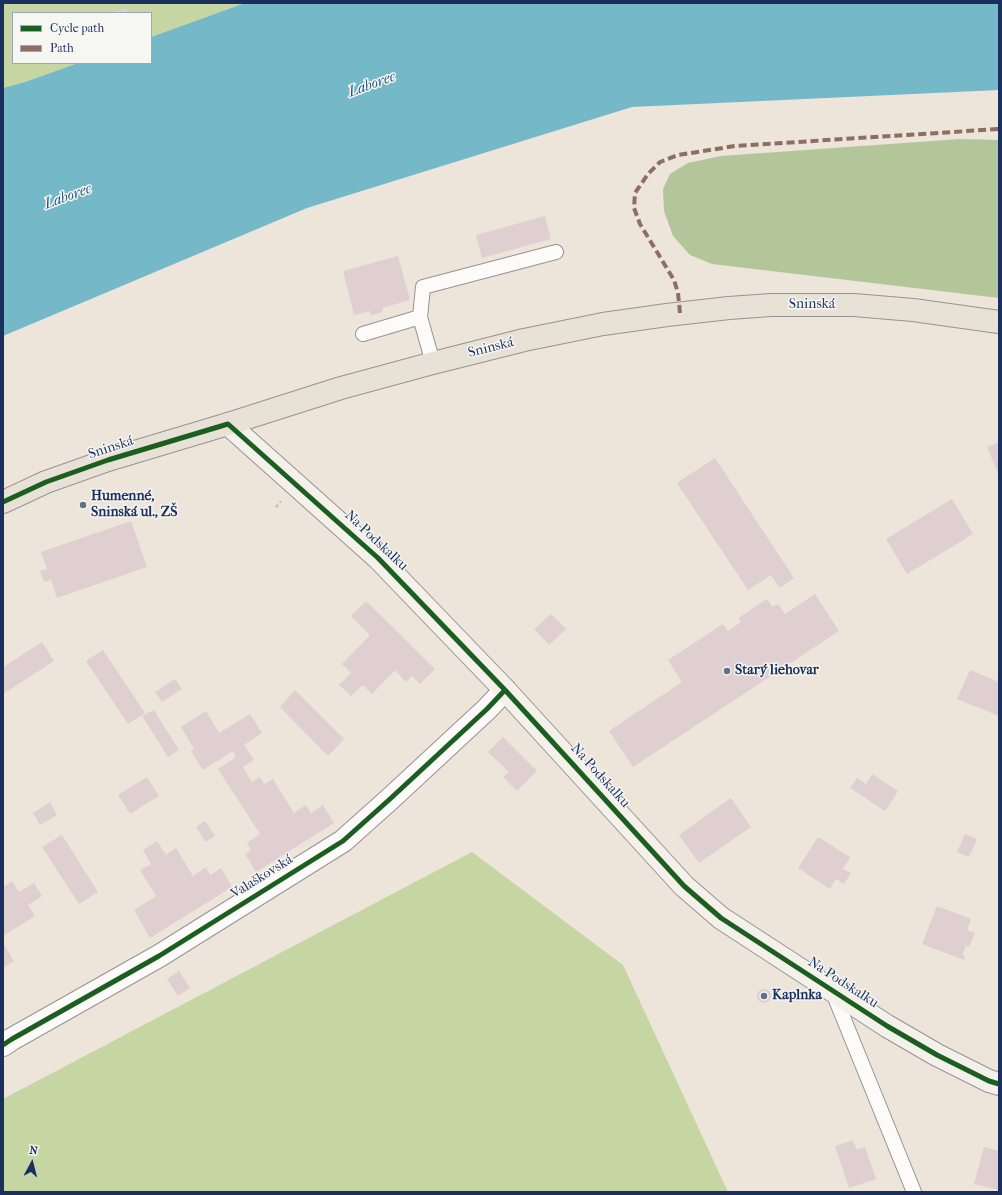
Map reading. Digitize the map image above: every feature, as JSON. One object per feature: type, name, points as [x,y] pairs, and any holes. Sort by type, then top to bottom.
[{"type":"main road","name":"Sninská","points":[[3,502],[46,482],[108,460],[341,388],[524,340],[603,324],[667,315],[771,305],[854,305],[913,310],[999,322]]},
{"type":"street","name":"Na Podskalku","points":[[228,424],[378,558],[505,690],[684,886],[721,918],[887,1026],[937,1055],[989,1081],[999,1084]]},
{"type":"street","name":"Valaškovská","points":[[6,1036],[159,956],[343,840],[390,799],[487,709],[505,690]]},
{"type":"lane","points":[[433,363],[420,317],[423,288],[556,252]]},
{"type":"lane","points":[[363,334],[420,317]]},
{"type":"lane","name":"Na Podskalku","points":[[832,990],[914,1192]]},
{"type":"green space","points":[[3,3],[245,3],[152,37],[152,12],[12,12],[12,64],[75,64],[25,82],[3,88]]},
{"type":"green space","points":[[960,139],[999,140],[999,298],[712,264],[690,255],[673,236],[664,211],[663,189],[670,174],[688,163],[721,156]]},
{"type":"green space","points":[[472,852],[623,965],[728,1192],[3,1192],[3,1099]]},
{"type":"water","name":"Laborec","points":[[245,3],[999,3],[999,90],[632,107],[307,208],[3,336],[3,88],[25,82],[75,64],[152,64],[152,37]]},
{"type":"building","points":[[126,8],[128,12],[114,12]]},
{"type":"building","points":[[545,216],[551,239],[482,258],[476,235]]},
{"type":"building","points":[[398,256],[410,300],[382,308],[383,312],[371,315],[370,311],[354,315],[343,271]]},
{"type":"building","points":[[999,442],[999,476],[987,447]]},
{"type":"building","points":[[715,458],[794,578],[780,588],[771,575],[748,590],[677,483]]},
{"type":"building","points":[[952,499],[973,534],[907,574],[886,539]]},
{"type":"building","points":[[131,521],[147,567],[57,598],[51,580],[44,582],[40,571],[47,569],[41,552]]},
{"type":"building","name":"Starý liehovar","points":[[815,594],[839,631],[633,767],[609,731],[682,682],[668,660],[723,624],[728,631],[741,622],[738,618],[767,599],[772,607],[778,604],[785,614]]},
{"type":"building","points":[[366,601],[435,669],[420,684],[412,676],[406,682],[395,670],[372,694],[363,685],[351,696],[339,685],[351,673],[342,664],[370,635],[351,616]]},
{"type":"building","points":[[551,614],[566,629],[549,645],[534,629]]},
{"type":"building","points":[[42,642],[54,661],[3,694],[3,667]]},
{"type":"building","points":[[103,650],[145,713],[128,724],[86,661]]},
{"type":"building","points":[[970,670],[999,682],[999,716],[957,699]]},
{"type":"building","points":[[175,679],[182,689],[162,702],[155,692]]},
{"type":"building","points":[[295,690],[344,739],[328,756],[280,707]]},
{"type":"building","points":[[154,710],[179,750],[168,757],[142,716]]},
{"type":"building","points":[[206,711],[219,733],[250,714],[262,733],[244,745],[254,760],[243,767],[252,782],[260,777],[264,784],[273,779],[294,813],[306,805],[311,813],[323,805],[334,823],[256,872],[245,854],[251,850],[247,843],[260,834],[218,769],[236,757],[233,751],[203,770],[191,751],[194,749],[181,727]]},
{"type":"building","points":[[503,737],[537,771],[517,791],[503,777],[509,772],[488,752]]},
{"type":"building","points":[[872,774],[898,791],[885,811],[850,788],[857,778],[866,784]]},
{"type":"building","points":[[147,777],[159,796],[130,814],[118,795]]},
{"type":"building","points":[[731,798],[751,827],[699,863],[679,835]]},
{"type":"building","points":[[50,802],[57,815],[40,825],[33,813]]},
{"type":"building","points":[[205,821],[215,836],[205,842],[196,827]]},
{"type":"building","points":[[965,834],[977,839],[969,857],[957,852]]},
{"type":"building","points":[[62,835],[98,892],[79,904],[42,847]]},
{"type":"building","points":[[818,837],[850,857],[843,869],[851,873],[844,884],[836,879],[830,889],[798,868]]},
{"type":"building","points":[[157,841],[166,855],[176,848],[193,876],[206,867],[210,875],[221,868],[232,887],[150,938],[134,910],[156,896],[140,870],[151,864],[143,850]]},
{"type":"building","points":[[12,881],[19,892],[34,883],[42,896],[28,905],[35,916],[3,936],[3,887]]},
{"type":"building","points":[[937,906],[971,919],[967,930],[975,933],[969,947],[966,945],[962,955],[965,956],[964,960],[922,944]]},
{"type":"building","points":[[3,943],[14,961],[3,968]]},
{"type":"building","points":[[179,971],[190,988],[178,996],[167,979]]},
{"type":"building","name":"Kaplnka","points":[[764,989],[769,991],[771,996],[769,1001],[764,1003],[759,1001],[757,996],[759,991]]},
{"type":"building","points":[[853,1140],[857,1150],[865,1147],[876,1179],[849,1188],[835,1146]]},
{"type":"building","points":[[984,1147],[999,1151],[999,1190],[974,1184]]},
{"type":"marked path","points":[[680,313],[678,293],[674,280],[640,224],[634,208],[635,193],[648,174],[660,162],[678,155],[735,146],[999,129]]},
{"type":"cycle path","points":[[3,502],[46,482],[108,460],[228,424],[378,558],[505,690],[684,886],[721,918],[887,1026],[937,1055],[989,1081],[999,1084]]},
{"type":"cycle path","points":[[3,1045],[159,956],[343,841],[487,709],[505,690]]},
{"type":"place","name":"Humenné, Sninská ul., ZŠ","points":[[83,505]]},
{"type":"place","name":"Starý liehovar","points":[[727,671]]},
{"type":"place","name":"Kaplnka","points":[[764,996]]}]
